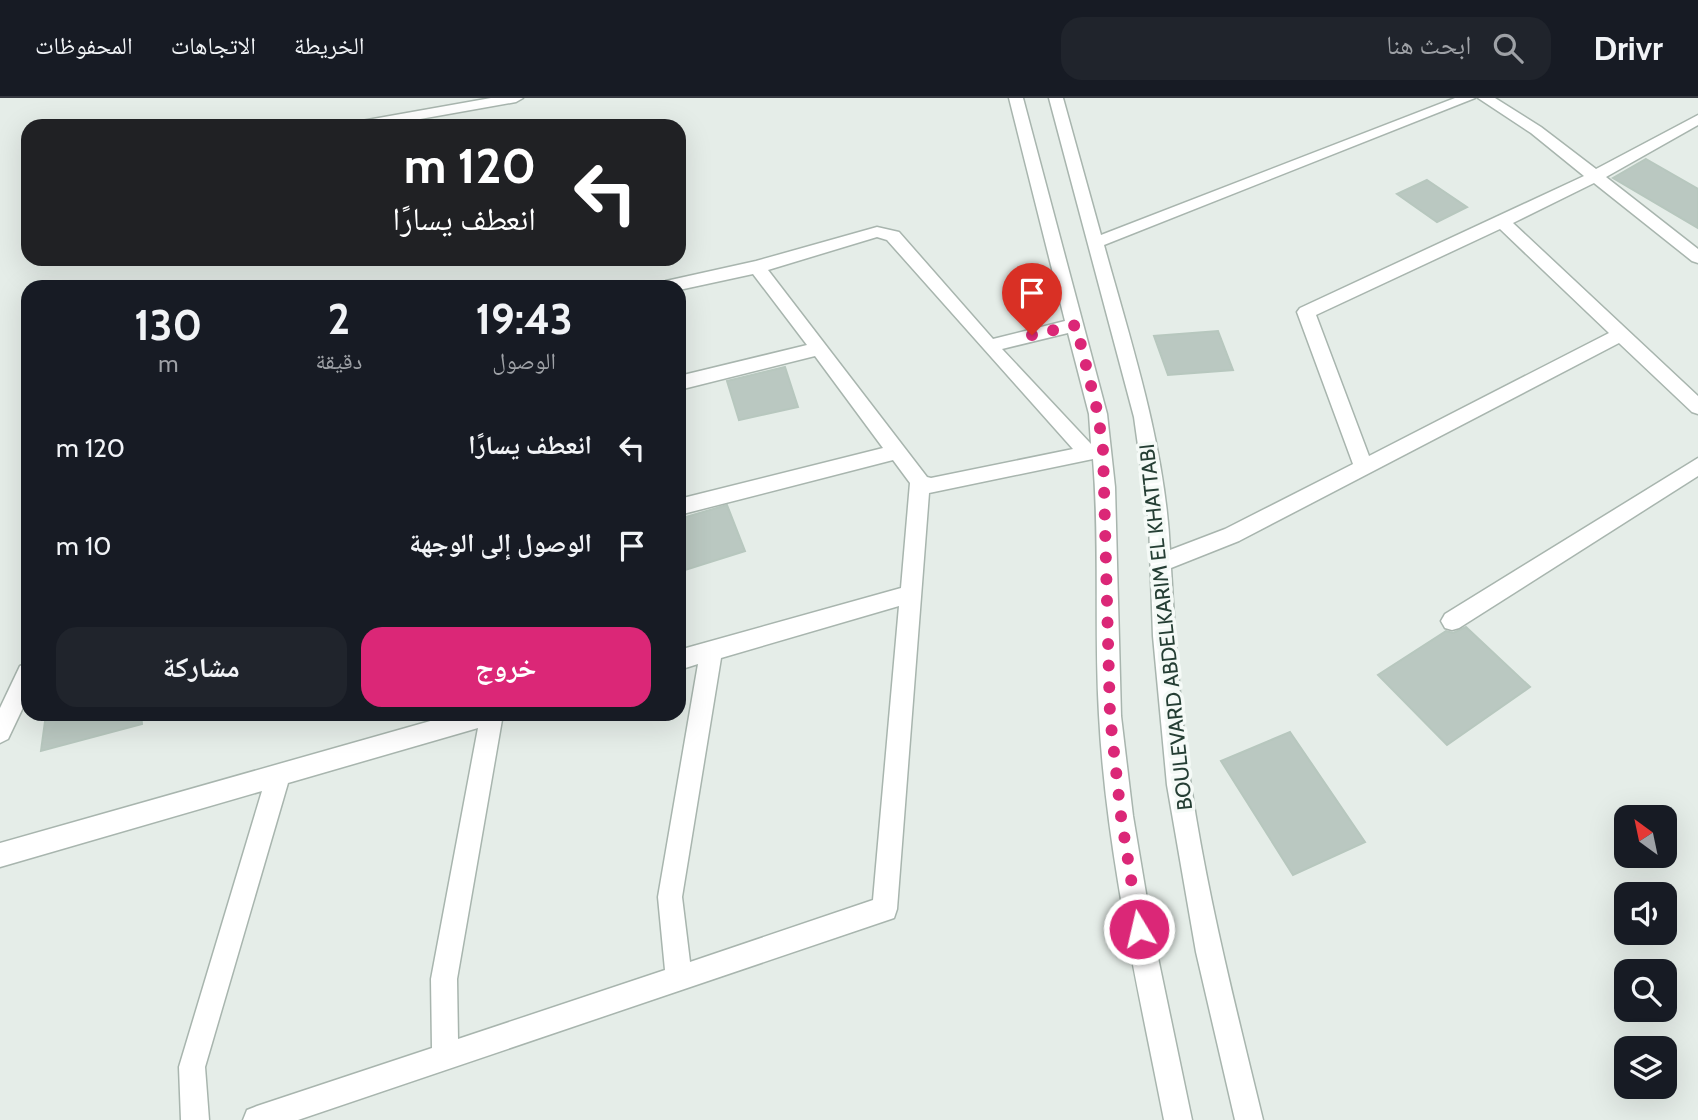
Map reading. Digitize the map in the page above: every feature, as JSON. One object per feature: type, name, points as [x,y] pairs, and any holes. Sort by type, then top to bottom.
[{"type":"street","points":[[396,119],[516,98]]},
{"type":"street","points":[[1016,98],[1098,414],[1096,451],[1110,716],[1121,816],[1139,929],[1178,1120]]},
{"type":"street","name":"BOULEVARD ABDELKARIM EL KHATTABI","points":[[1056,98],[1143,416],[1155,486],[1171,712],[1192,865],[1209,952],[1249,1120]]},
{"type":"street","points":[[1095,243],[1468,98]]},
{"type":"street","points":[[1485,98],[1596,176],[1696,253]]},
{"type":"street","points":[[1501,108],[1520,98]]},
{"type":"street","points":[[1364,469],[1306,312],[1596,176],[1698,119]]},
{"type":"street","points":[[1502,222],[1698,407]]},
{"type":"street","points":[[686,283],[757,267],[884,232],[892,236],[989,346],[1096,451]]},
{"type":"street","points":[[757,267],[920,482],[930,486],[1096,451]]},
{"type":"street","points":[[989,346],[1076,325]]},
{"type":"street","points":[[1161,563],[1232,535],[1622,334]]},
{"type":"street","points":[[686,381],[818,349]]},
{"type":"street","points":[[686,505],[896,453]]},
{"type":"street","points":[[1452,621],[1698,466]]},
{"type":"street","points":[[257,1120],[885,909],[920,482]]},
{"type":"street","points":[[686,658],[911,594]]},
{"type":"street","points":[[679,978],[670,897],[711,651]]},
{"type":"street","points":[[0,732],[21,688]]},
{"type":"street","points":[[0,855],[467,721]]},
{"type":"street","points":[[445,1057],[444,979],[490,721]]},
{"type":"street","points":[[195,1120],[192,1067],[279,775]]},
{"type":"building","points":[[1646,159],[1698,189],[1698,228],[1613,178]]},
{"type":"building","points":[[1427,180],[1467,207],[1437,222],[1397,194]]},
{"type":"building","points":[[1218,331],[1233,370],[1168,375],[1154,336]]},
{"type":"building","points":[[785,367],[798,407],[739,420],[727,381]]},
{"type":"building","points":[[727,505],[745,551],[686,570],[686,517]]},
{"type":"building","points":[[1466,627],[1530,687],[1447,745],[1378,675],[1446,631],[1453,633]]},
{"type":"building","points":[[45,721],[142,721],[142,724],[41,751]]},
{"type":"building","points":[[1290,732],[1365,842],[1293,875],[1221,761]]},
{"type":"route","points":[[1032,335],[1076,325],[1098,414],[1105,487],[1110,716],[1121,816],[1139,929]]}]
